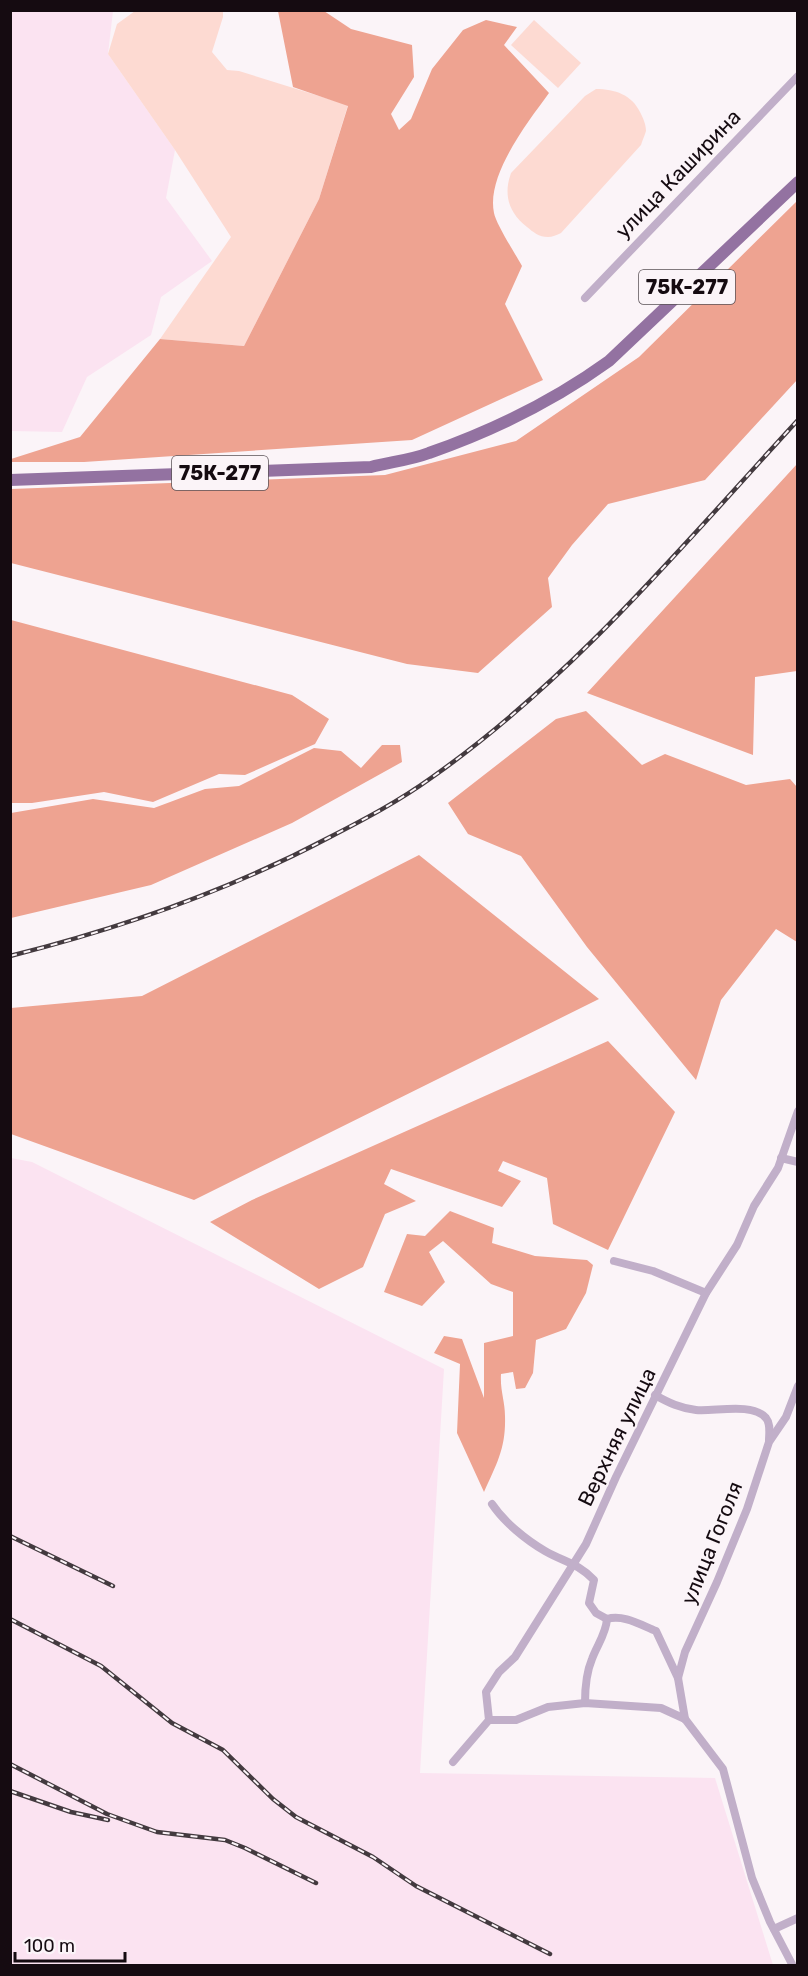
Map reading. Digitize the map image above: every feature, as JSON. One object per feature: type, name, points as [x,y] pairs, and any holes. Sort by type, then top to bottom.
[{"type":"main road","name":"75К-277","points":[[10,480],[349,468],[371,466],[428,454],[505,422],[582,380],[609,361],[798,182]]},
{"type":"street","name":"улица Каширина","points":[[585,298],[798,76]]},
{"type":"street","name":"Верхняя улица","points":[[489,1719],[486,1692],[499,1672],[515,1657],[586,1544],[705,1293],[737,1245],[754,1206],[778,1168],[798,1110]]},
{"type":"street","points":[[781,1158],[798,1161]]},
{"type":"street","points":[[614,1261],[653,1271],[705,1293]]},
{"type":"street","name":"улица Гоголя","points":[[685,1719],[678,1678],[685,1652],[717,1582],[755,1488],[769,1442],[786,1417],[798,1386]]},
{"type":"street","points":[[656,1395],[675,1406],[698,1410],[720,1408],[759,1413],[767,1418],[769,1442]]},
{"type":"street","points":[[492,1504],[520,1533],[545,1551],[582,1567],[594,1580],[589,1603],[596,1613],[607,1618],[614,1616],[626,1619],[656,1631],[678,1678]]},
{"type":"street","points":[[585,1703],[588,1673],[592,1659],[603,1638],[607,1618]]},
{"type":"street","points":[[453,1762],[489,1719],[516,1720],[548,1707],[585,1703],[661,1708],[685,1719],[723,1769],[752,1878],[774,1929],[793,1965]]},
{"type":"street","points":[[774,1929],[798,1918]]},
{"type":"shaded area","points":[[11,11],[113,11],[108,54],[175,150],[166,198],[212,261],[161,297],[151,335],[87,377],[62,432],[11,431]]},
{"type":"shaded area","points":[[135,11],[223,11],[212,52],[227,70],[239,71],[348,105],[319,199],[244,346],[160,339],[231,237],[175,150],[108,54],[117,24]]},
{"type":"shaded area","points":[[278,11],[324,11],[351,29],[412,45],[414,77],[391,114],[399,130],[411,119],[432,69],[463,30],[486,20],[517,27],[504,45],[549,93],[520,134],[502,166],[493,198],[494,213],[502,232],[522,266],[505,304],[543,380],[412,440],[84,462],[11,462],[11,459],[80,437],[160,339],[244,346],[319,199],[348,106],[293,87]]},
{"type":"shaded area","points":[[534,20],[581,63],[558,88],[511,45]]},
{"type":"shaded area","points":[[596,89],[610,90],[628,97],[637,106],[646,133],[641,145],[561,233],[550,237],[539,235],[521,222],[512,210],[508,196],[511,173],[585,96]]},
{"type":"shaded area","points":[[797,201],[797,380],[705,480],[608,504],[572,545],[548,578],[552,607],[478,673],[407,664],[11,563],[11,489],[385,475],[516,441],[639,357]]},
{"type":"shaded area","points":[[797,464],[797,671],[755,677],[753,755],[587,693]]},
{"type":"shaded area","points":[[11,620],[292,695],[329,719],[315,744],[245,775],[219,774],[153,802],[104,792],[32,803],[11,803]]},
{"type":"shaded area","points":[[586,711],[642,765],[665,754],[746,785],[790,779],[797,787],[797,942],[776,929],[721,1000],[696,1080],[587,947],[521,856],[468,834],[448,803],[556,719]]},
{"type":"shaded area","points":[[382,745],[400,745],[402,762],[292,823],[151,885],[11,918],[11,813],[93,799],[154,808],[205,789],[239,786],[314,748],[341,751],[361,768]]},
{"type":"shaded area","points":[[419,855],[599,999],[194,1200],[11,1134],[11,1008],[142,996]]},
{"type":"shaded area","points":[[608,1041],[675,1112],[608,1250],[553,1224],[547,1178],[503,1161],[498,1171],[521,1181],[502,1207],[391,1169],[384,1184],[416,1201],[385,1214],[363,1267],[319,1289],[210,1222],[252,1200]]},
{"type":"shaded area","points":[[11,1158],[32,1162],[444,1369],[420,1773],[715,1778],[773,1965],[11,1965]]},
{"type":"shaded area","points":[[450,1211],[494,1228],[492,1243],[535,1256],[587,1260],[593,1265],[586,1293],[566,1329],[536,1340],[533,1373],[525,1388],[516,1389],[513,1372],[501,1374],[505,1411],[504,1437],[500,1455],[484,1492],[457,1433],[460,1364],[434,1353],[444,1336],[462,1339],[484,1398],[484,1343],[513,1336],[513,1292],[491,1284],[443,1241],[429,1252],[445,1282],[422,1306],[384,1292],[407,1234],[425,1236]]},
{"type":"railway","points":[[10,956],[134,920],[213,891],[330,837],[419,786],[532,698],[578,654],[668,563],[798,420]]},
{"type":"railway","points":[[10,1536],[113,1586]]},
{"type":"railway","points":[[10,1619],[101,1666],[172,1723],[223,1750],[273,1799],[296,1817],[373,1857],[416,1886],[550,1954]]},
{"type":"railway","points":[[10,1764],[107,1814],[157,1832],[225,1840],[316,1883]]},
{"type":"railway","points":[[10,1791],[71,1812],[108,1820]]}]
